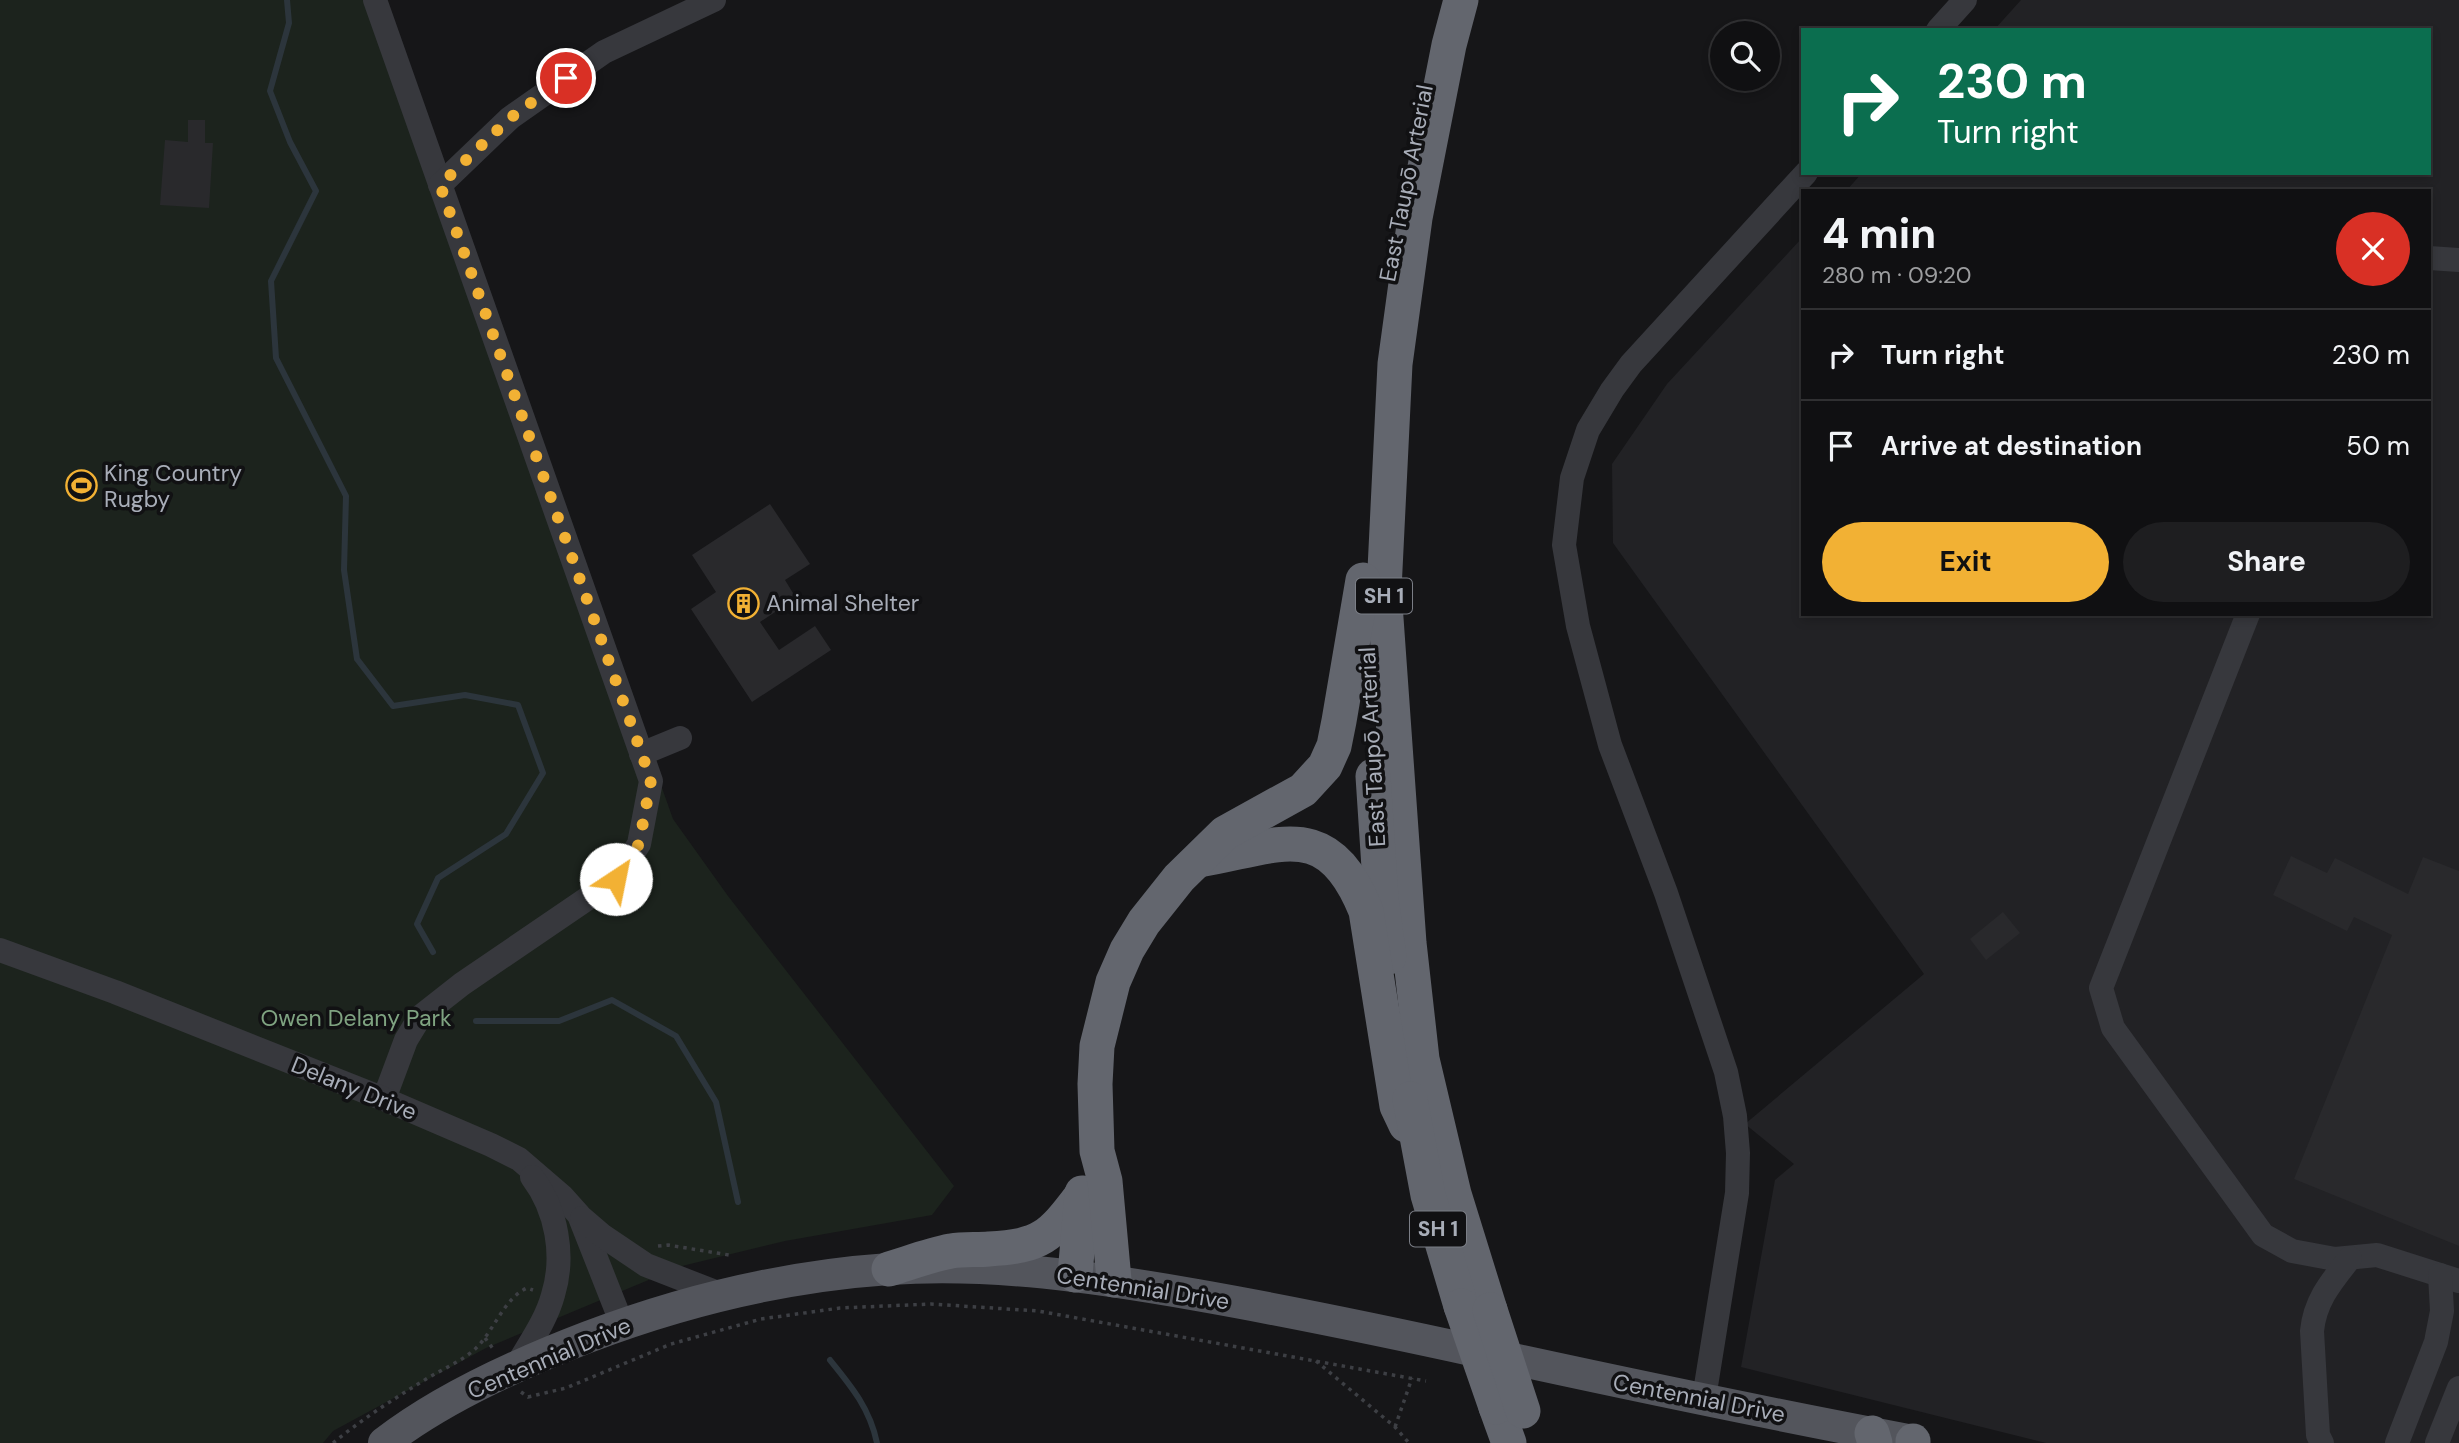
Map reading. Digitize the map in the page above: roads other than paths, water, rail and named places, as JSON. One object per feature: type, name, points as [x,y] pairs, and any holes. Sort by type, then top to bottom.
[{"type":"highway","name":"East Taupō Arterial","points":[[1446,0],[1421,96],[1385,293],[1372,418],[1363,580],[1368,695],[1381,898],[1418,1151],[1428,1195],[1476,1308],[1521,1431]]},
{"type":"highway","name":"East Taupō Arterial","points":[[1461,0],[1449,45],[1415,218],[1395,364],[1384,590],[1409,943],[1422,1059],[1454,1194],[1476,1308]]},
{"type":"highway","points":[[1114,1280],[1105,1181],[1097,1151],[1095,1084],[1097,1046],[1113,982],[1127,950],[1165,894],[1225,833],[1303,790],[1325,766],[1334,746],[1363,580]]},
{"type":"highway","points":[[1199,860],[1279,843],[1298,844],[1313,848],[1344,869],[1356,886],[1366,911],[1397,1106],[1418,1151]]},
{"type":"highway","points":[[1075,1275],[1083,1176],[1097,1151]]},
{"type":"highway","points":[[889,1269],[952,1251],[1013,1248],[1031,1244],[1048,1234],[1082,1196]]},
{"type":"main road","name":"Centennial Drive","points":[[384,1443],[457,1398],[513,1369],[622,1324],[723,1295],[792,1282],[889,1269],[1002,1269],[1114,1280],[1313,1316],[1620,1383],[1704,1398],[1874,1438],[1916,1442]]},
{"type":"street","points":[[375,0],[651,780],[639,844],[616,879],[462,984],[420,1017],[406,1040],[384,1099]]},
{"type":"street","points":[[440,185],[510,118],[604,52],[714,0]]},
{"type":"street","points":[[1940,28],[1965,0]]},
{"type":"street","points":[[1704,1398],[1737,1193],[1735,1116],[1726,1072],[1675,919],[1607,732],[1578,626],[1564,545],[1566,510],[1572,478],[1588,430],[1612,390],[1631,364],[1804,175]]},
{"type":"street","points":[[2431,258],[2459,260]]},
{"type":"street","points":[[2247,616],[2101,988],[2113,1028],[2263,1235],[2292,1251],[2335,1259],[2377,1255],[2449,1278],[2436,1342],[2397,1443]]},
{"type":"street","points":[[641,754],[680,738]]},
{"type":"street","name":"Delany Drive","points":[[0,950],[115,992],[384,1099],[519,1159],[562,1196],[579,1215],[622,1324]]},
{"type":"street","points":[[513,1369],[553,1297],[558,1275],[559,1248],[549,1207],[536,1182],[519,1159]]},
{"type":"street","points":[[579,1215],[603,1236],[646,1265],[723,1295]]},
{"type":"street","points":[[2322,1443],[2318,1422],[2312,1331],[2314,1315],[2322,1295],[2350,1258]]},
{"type":"street","points":[[2437,1443],[2459,1388]]},
{"type":"waterway","points":[[287,0],[289,23],[270,91],[290,142],[316,191],[271,281],[276,358],[346,496],[344,570],[357,659],[393,706],[465,695],[518,705],[543,773],[506,834],[438,878],[417,924],[433,952]]},
{"type":"waterway","points":[[476,1021],[559,1021],[612,1000],[676,1036],[716,1102],[738,1202]]},
{"type":"waterway","points":[[830,1360],[865,1409],[877,1443]]},
{"type":"place","name":"King Country Rugby","points":[[81,486]]},
{"type":"place","name":"Animal Shelter","points":[[743,603]]},
{"type":"park label","name":"Owen Delany Park","points":[[356,1018]]}]
